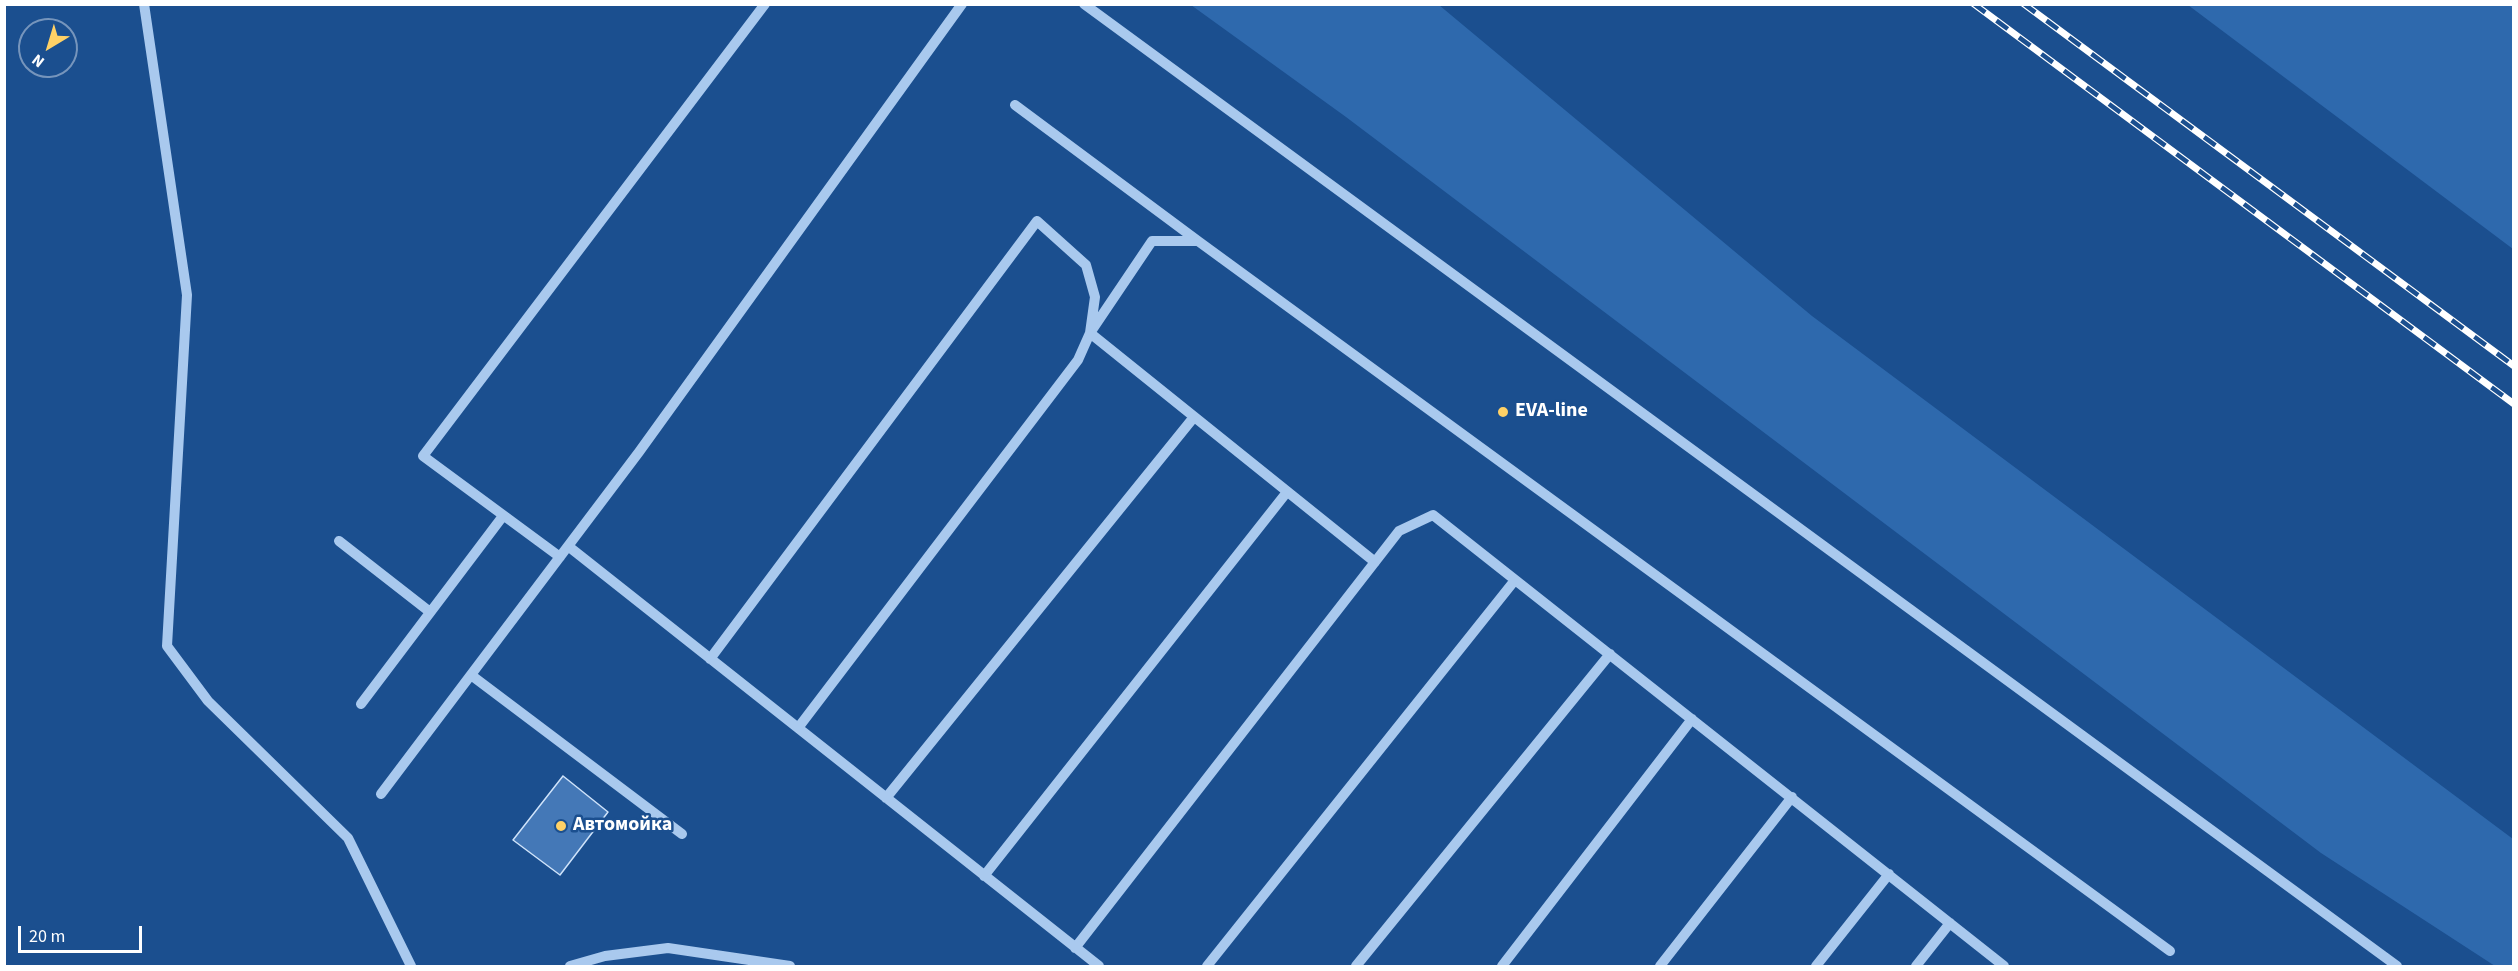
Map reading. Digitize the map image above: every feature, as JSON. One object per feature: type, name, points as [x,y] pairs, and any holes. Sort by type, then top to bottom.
[{"type":"street","points":[[144,4],[187,295],[167,646],[208,701],[348,838],[411,966]]},
{"type":"street","points":[[560,557],[423,456],[765,4]]},
{"type":"street","points":[[381,794],[639,452],[962,4]]},
{"type":"street","points":[[1084,4],[2397,966]]},
{"type":"street","points":[[1015,105],[2170,951]]},
{"type":"street","points":[[710,659],[1037,221],[1086,266],[1095,297],[1090,333]]},
{"type":"street","points":[[798,728],[1078,360],[1090,333],[1152,241],[1198,241]]},
{"type":"street","points":[[1090,333],[1375,562]]},
{"type":"street","points":[[886,798],[1194,417]]},
{"type":"street","points":[[984,876],[1287,492]]},
{"type":"street","points":[[1076,948],[1399,531],[1433,515],[2004,966]]},
{"type":"street","points":[[361,704],[503,516]]},
{"type":"street","points":[[339,541],[430,612]]},
{"type":"street","points":[[568,546],[1099,966]]},
{"type":"street","points":[[1207,966],[1515,580]]},
{"type":"street","points":[[1356,966],[1610,654]]},
{"type":"street","points":[[471,675],[682,834]]},
{"type":"street","points":[[1502,966],[1692,719]]},
{"type":"street","points":[[1660,966],[1792,797]]},
{"type":"street","points":[[1816,966],[1889,874]]},
{"type":"street","points":[[1916,966],[1950,923]]},
{"type":"street","points":[[570,966],[605,956],[668,948],[790,966]]},
{"type":"shaded area","points":[[1191,5],[1439,5],[1812,316],[2513,839],[2513,966],[2495,966],[2321,853],[1346,117]]},
{"type":"shaded area","points":[[2188,5],[2513,5],[2513,249]]},
{"type":"building","name":"Автомойка","points":[[563,776],[608,812],[560,875],[513,840]]},
{"type":"railway","points":[[1974,4],[2514,404]]},
{"type":"railway","points":[[2024,4],[2514,366]]},
{"type":"place","name":"EVA-line","points":[[1503,412]]},
{"type":"place","name":"Автомойка","points":[[561,826]]}]
